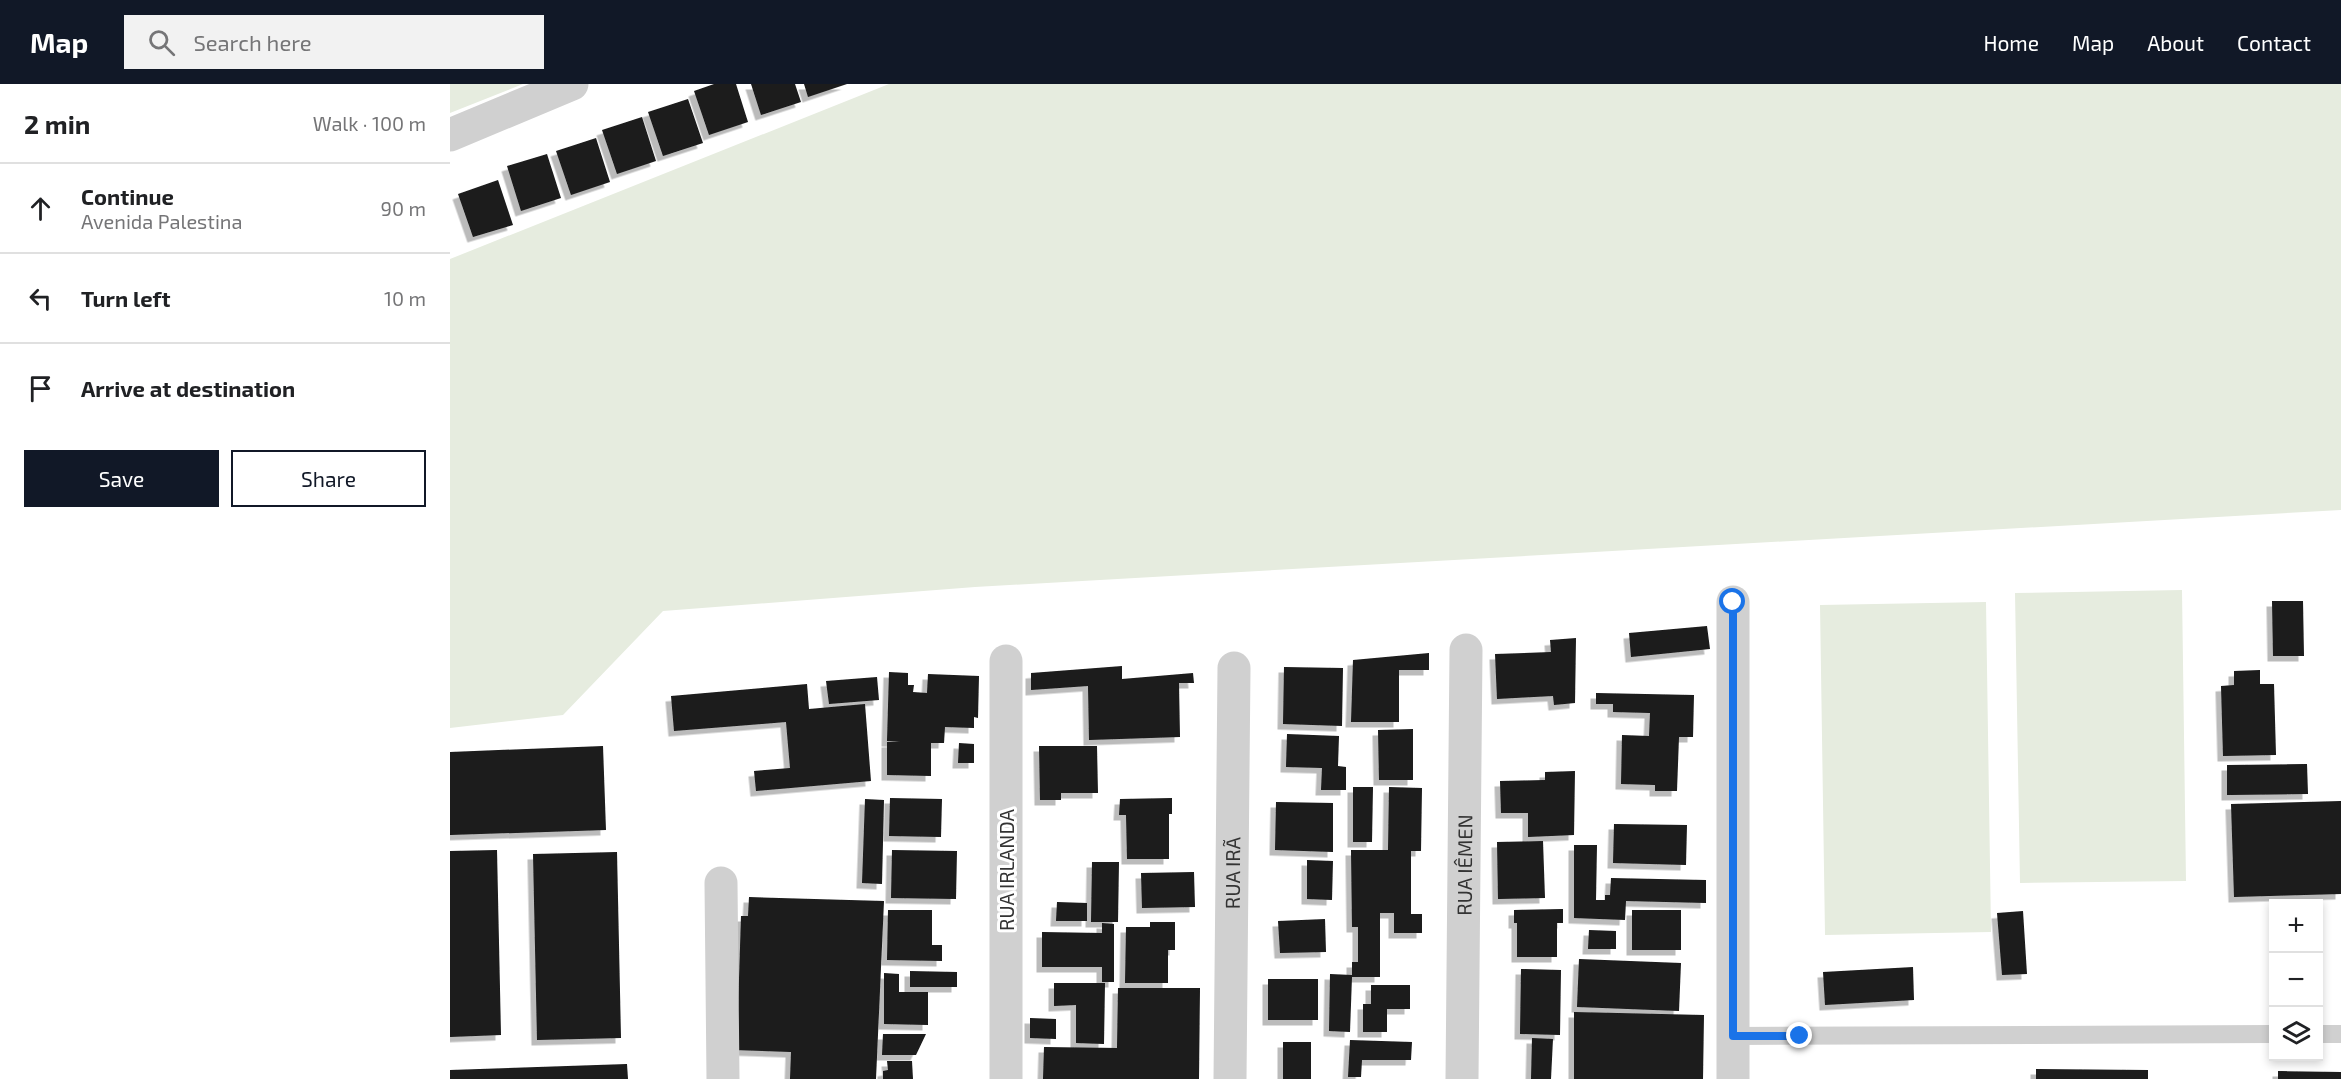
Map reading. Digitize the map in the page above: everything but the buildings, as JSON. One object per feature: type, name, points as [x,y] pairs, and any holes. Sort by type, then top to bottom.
[{"type":"street","points":[[450,135],[572,84]]},
{"type":"street","points":[[1732,1079],[1733,602]]},
{"type":"street","name":"RUA IÊMEN","points":[[1462,1079],[1466,650]]},
{"type":"street","name":"RUA IRLANDA","points":[[1006,661],[1006,1079]]},
{"type":"street","name":"RUA IRÃ","points":[[1230,1079],[1234,668]]},
{"type":"street","points":[[721,883],[723,1079]]},
{"type":"lane","points":[[1733,1036],[2269,1034]]},
{"type":"lane","points":[[2323,1034],[2341,1034]]},
{"type":"shaded area","points":[[450,84],[523,84],[450,113]]},
{"type":"shaded area","points":[[889,84],[2341,84],[2341,510],[975,587],[663,611],[563,715],[450,728],[450,259]]},
{"type":"shaded area","points":[[2182,590],[2186,881],[2020,883],[2015,593]]},
{"type":"shaded area","points":[[1986,602],[1991,932],[1825,935],[1820,605]]},
{"type":"route","points":[[1733,602],[1733,1036],[1800,1036]]}]
